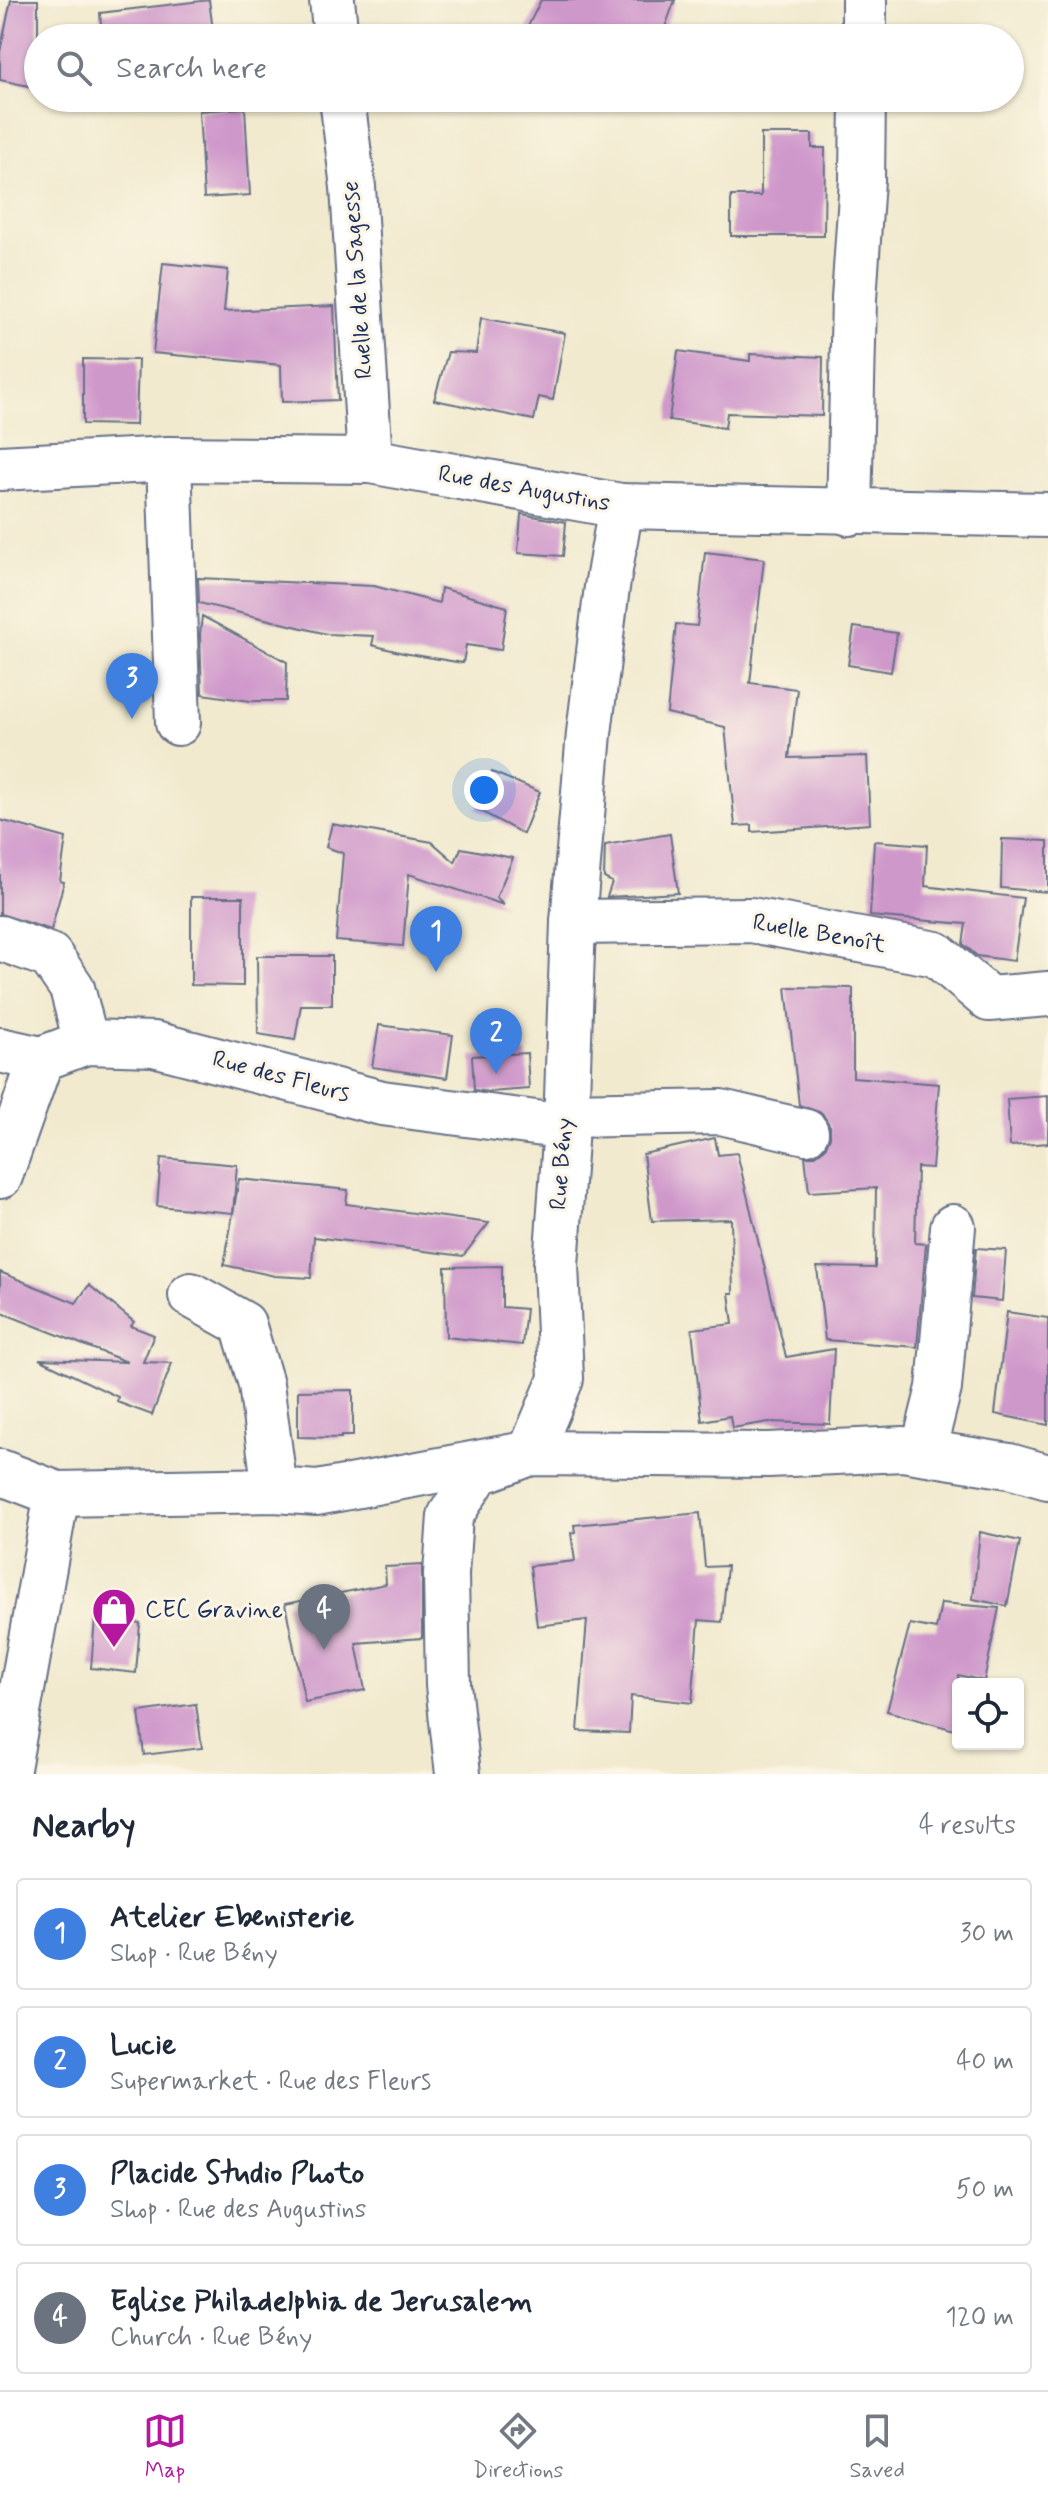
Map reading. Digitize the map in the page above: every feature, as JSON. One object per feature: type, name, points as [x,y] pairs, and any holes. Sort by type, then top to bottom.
[{"type":"street","points":[[332,0],[335,24]]},
{"type":"street","points":[[864,0],[864,24]]},
{"type":"street","name":"Ruelle de la Sagesse","points":[[344,112],[353,187],[370,461]]},
{"type":"street","points":[[849,513],[863,112]]},
{"type":"street","points":[[169,459],[178,723]]},
{"type":"street","name":"Rue des Augustins","points":[[0,468],[169,459],[370,461],[621,506],[1048,515]]},
{"type":"street","name":"Rue Bény","points":[[530,1453],[561,1379],[556,1265],[566,1121],[573,922],[589,733],[607,587],[621,506]]},
{"type":"street","name":"Ruelle Benoît","points":[[573,922],[751,920],[936,954],[989,999],[1048,994]]},
{"type":"street","points":[[0,938],[50,956],[72,988],[86,1042]]},
{"type":"street","name":"Rue des Fleurs","points":[[21,1055],[86,1042],[154,1044],[382,1103],[566,1121],[721,1112],[806,1132]]},
{"type":"street","points":[[0,1176],[21,1055]]},
{"type":"street","points":[[923,1452],[939,1388],[953,1227]]},
{"type":"street","points":[[191,1295],[243,1324],[261,1384],[275,1490]]},
{"type":"street","points":[[0,1472],[57,1494],[275,1490],[317,1493],[530,1453],[768,1455],[903,1449],[1009,1466],[1048,1477]]},
{"type":"street","points":[[458,1774],[448,1685],[446,1574],[450,1516],[478,1473],[530,1453]]},
{"type":"street","points":[[7,1774],[57,1494]]},
{"type":"building","points":[[11,0],[38,0],[38,24],[24,24],[24,85],[0,80],[0,52]]},
{"type":"building","points":[[209,0],[212,24],[101,24],[100,13]]},
{"type":"building","points":[[541,0],[675,0],[666,24],[529,24]]},
{"type":"building","points":[[199,112],[245,112],[250,195],[204,198]]},
{"type":"building","points":[[761,134],[812,134],[812,148],[825,148],[824,236],[731,236],[731,196],[761,196]]},
{"type":"building","points":[[163,263],[228,270],[224,311],[334,306],[338,400],[282,402],[281,365],[153,353]]},
{"type":"building","points":[[481,318],[565,333],[553,400],[539,397],[534,420],[434,400],[448,352],[476,353]]},
{"type":"building","points":[[678,351],[750,361],[750,354],[823,357],[822,416],[727,413],[725,428],[669,420]]},
{"type":"building","points":[[83,359],[138,360],[136,425],[83,424]]},
{"type":"building","points":[[521,514],[566,522],[563,556],[518,553]]},
{"type":"building","points":[[705,552],[764,559],[750,683],[797,689],[789,758],[867,756],[870,824],[752,832],[752,825],[735,826],[725,727],[667,713],[676,624],[697,626]]},
{"type":"building","points":[[198,578],[374,586],[439,603],[441,588],[507,607],[501,650],[466,645],[463,663],[403,653],[372,645],[374,636],[327,634],[199,603]]},
{"type":"building","points":[[202,616],[287,662],[286,701],[250,701],[202,694]]},
{"type":"building","points":[[854,627],[897,633],[891,672],[848,665]]},
{"type":"building","points":[[492,772],[540,792],[523,834],[477,809]]},
{"type":"building","points":[[0,820],[66,838],[60,881],[64,882],[51,930],[0,914]]},
{"type":"building","points":[[332,824],[432,842],[455,862],[461,848],[513,858],[496,898],[504,905],[409,874],[403,946],[336,941],[343,853],[326,847]]},
{"type":"building","points":[[670,834],[678,893],[607,897],[612,882],[604,878],[605,845]]},
{"type":"building","points":[[1002,839],[1048,841],[1048,892],[1001,888]]},
{"type":"building","points":[[874,841],[927,845],[925,886],[1023,898],[1014,961],[977,956],[963,944],[966,924],[870,916]]},
{"type":"building","points":[[191,897],[243,897],[243,986],[191,985]]},
{"type":"building","points":[[257,956],[332,956],[332,1005],[301,1005],[295,1040],[258,1034]]},
{"type":"building","points":[[786,987],[853,988],[853,1077],[939,1084],[932,1168],[917,1167],[915,1243],[926,1244],[917,1347],[825,1340],[817,1267],[875,1268],[876,1188],[809,1192],[805,1156],[814,1156],[825,1148],[830,1137],[830,1126],[822,1113],[799,1105]]},
{"type":"building","points":[[379,1025],[453,1035],[447,1078],[372,1067]]},
{"type":"building","points":[[527,1053],[529,1089],[474,1090],[472,1056]]},
{"type":"building","points":[[1048,1096],[1048,1143],[1010,1146],[1007,1099]]},
{"type":"building","points":[[715,1138],[718,1155],[737,1153],[786,1357],[834,1349],[830,1424],[769,1422],[732,1428],[730,1416],[702,1421],[692,1329],[733,1324],[729,1293],[733,1293],[731,1219],[652,1221],[643,1154]]},
{"type":"building","points":[[161,1158],[237,1165],[233,1213],[157,1206]]},
{"type":"building","points":[[239,1179],[348,1190],[346,1204],[489,1223],[463,1256],[314,1237],[311,1278],[275,1276],[224,1265]]},
{"type":"building","points":[[976,1248],[1006,1250],[1002,1301],[972,1298]]},
{"type":"building","points":[[502,1266],[502,1307],[526,1309],[522,1345],[446,1337],[445,1267]]},
{"type":"building","points":[[0,1272],[76,1303],[89,1285],[134,1322],[131,1326],[154,1335],[143,1362],[172,1363],[152,1415],[117,1402],[118,1397],[39,1359],[127,1362],[0,1312]]},
{"type":"building","points":[[1007,1312],[1048,1318],[1048,1425],[995,1414]]},
{"type":"building","points":[[353,1390],[353,1436],[298,1437],[298,1391]]},
{"type":"building","points":[[700,1513],[705,1567],[727,1566],[722,1622],[699,1620],[692,1703],[631,1696],[629,1733],[578,1731],[587,1620],[537,1626],[530,1566],[575,1561],[571,1533],[575,1532],[574,1525]]},
{"type":"building","points":[[980,1532],[1020,1541],[1007,1606],[973,1599]]},
{"type":"building","points":[[422,1565],[422,1638],[356,1643],[365,1690],[305,1702],[285,1604],[386,1584],[385,1567]]},
{"type":"building","points":[[941,1603],[999,1608],[985,1678],[958,1675],[958,1678],[952,1678],[952,1729],[887,1711],[910,1624],[936,1629]]},
{"type":"building","points":[[95,1618],[140,1623],[136,1673],[91,1668]]},
{"type":"building","points":[[196,1704],[202,1748],[144,1755],[139,1712]]},
{"type":"place","name":"Placide Studio Photo","points":[[132,719]]},
{"type":"place","name":"Atelier Ebenisterie","points":[[436,972]]},
{"type":"place","name":"Lucie","points":[[496,1074]]},
{"type":"place","name":"CEC Gravine","points":[[114,1649]]},
{"type":"place","name":"Eglise Philadelphia de Jerusalem","points":[[324,1650]]}]
